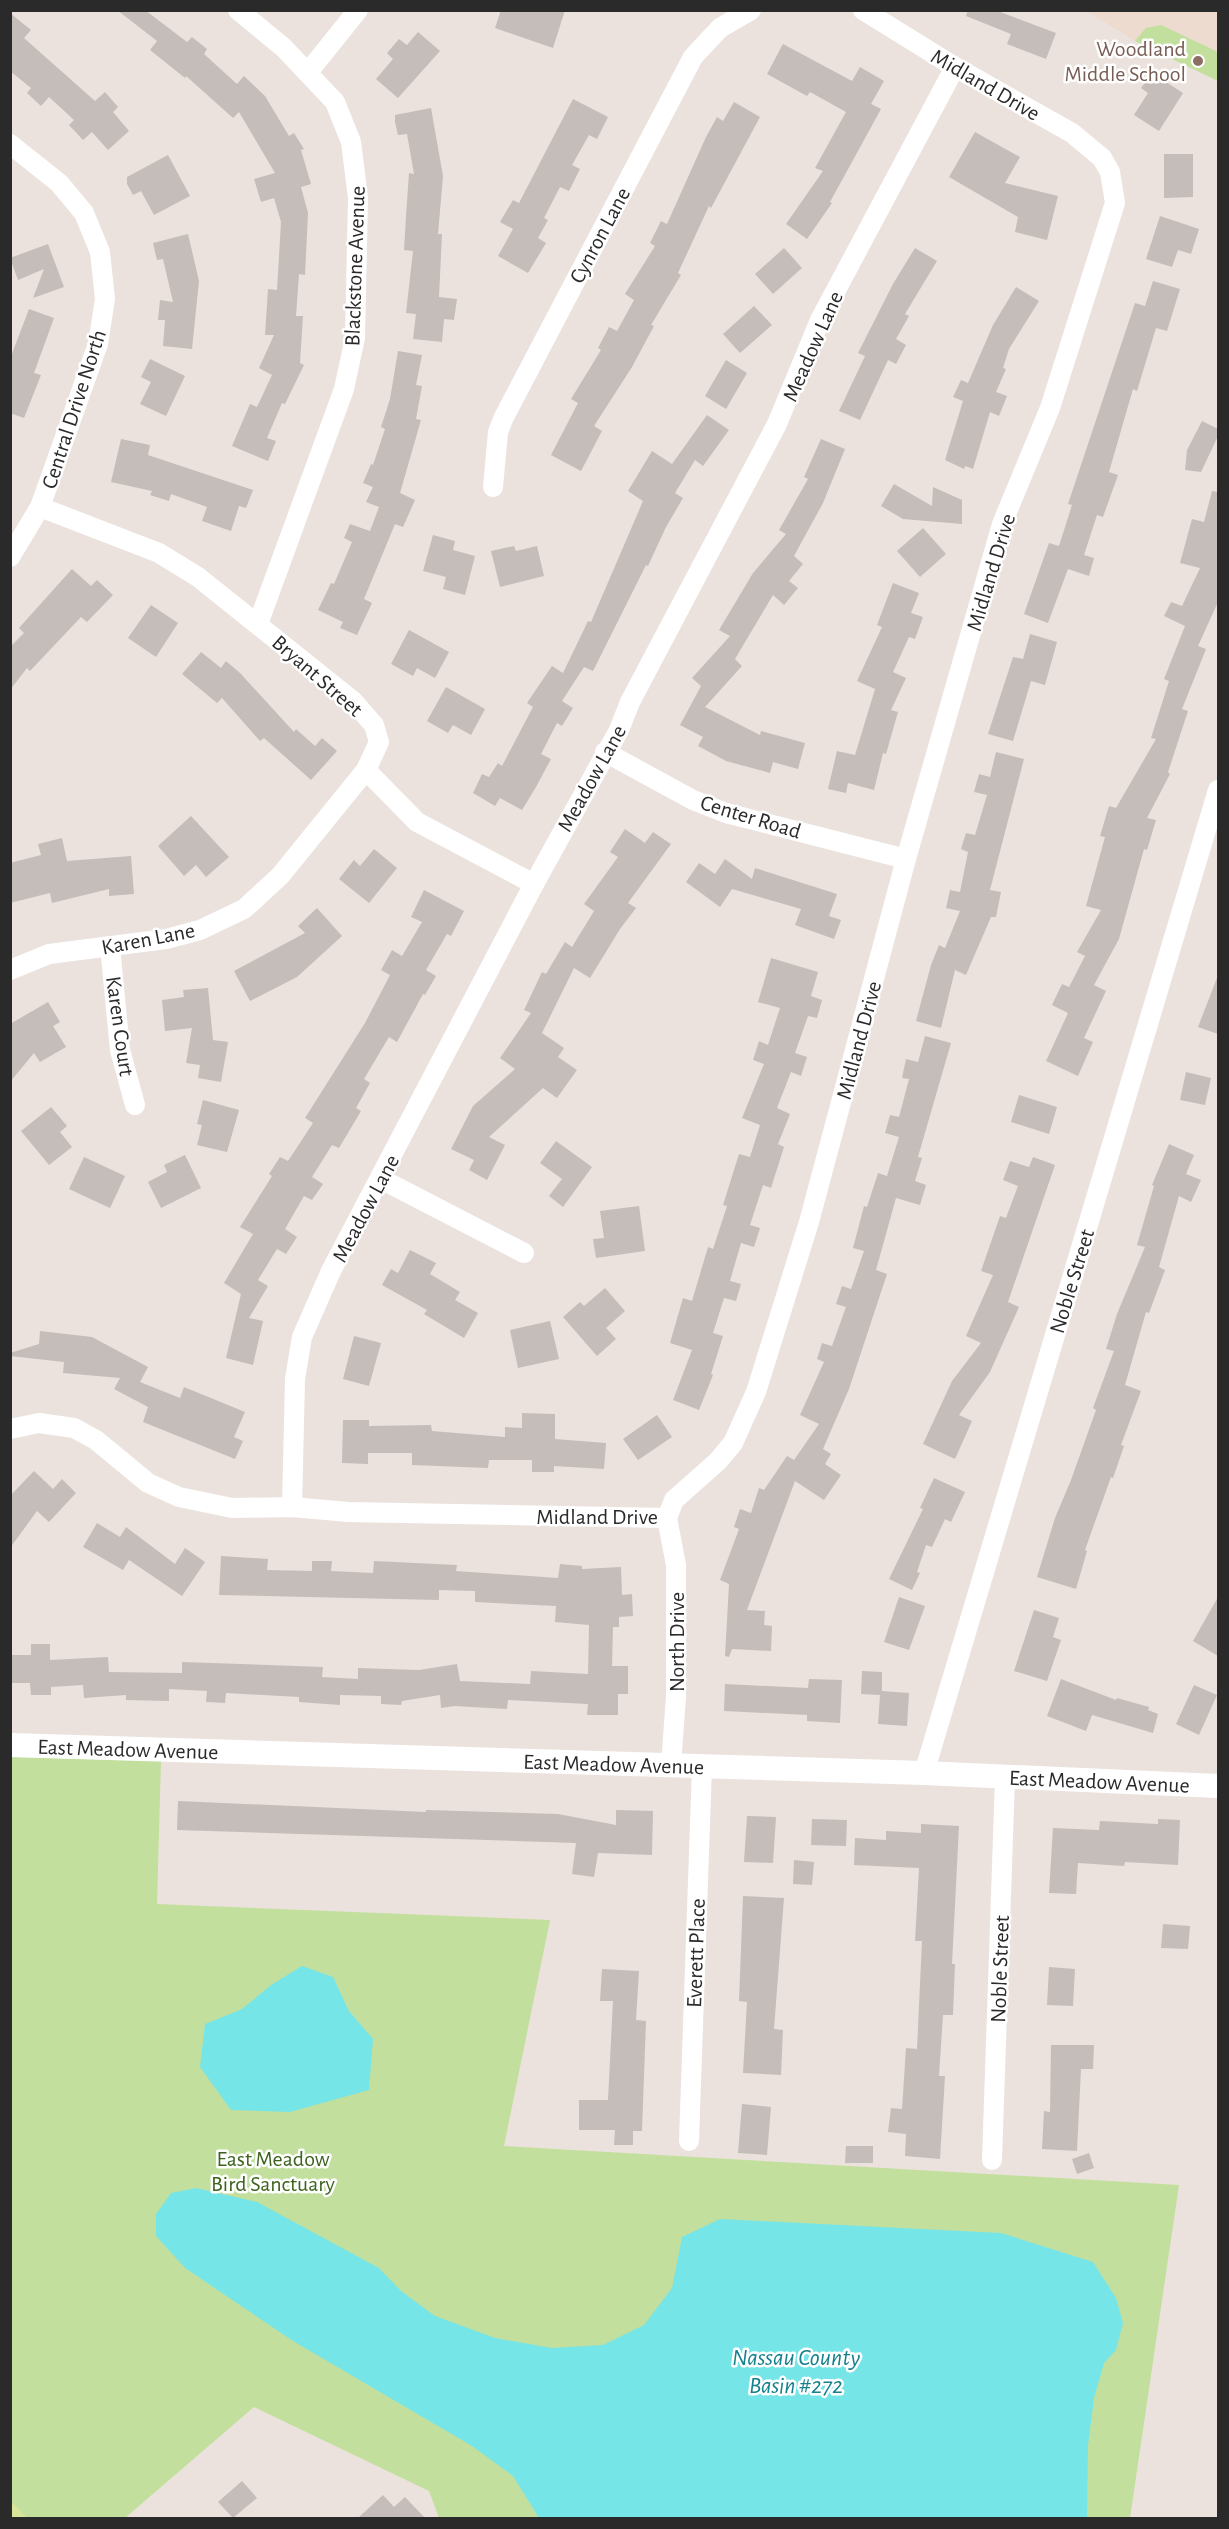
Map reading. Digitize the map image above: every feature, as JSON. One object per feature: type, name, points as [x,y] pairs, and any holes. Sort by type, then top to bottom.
[{"type":"street","name":"Blackstone Avenue","points":[[238,10],[309,71],[335,102],[345,124],[356,162],[358,198],[355,338],[332,426],[258,624]]},
{"type":"street","points":[[309,71],[358,10]]},
{"type":"street","name":"Cynron Lane","points":[[493,487],[498,432],[504,417],[693,57],[720,28],[751,10]]},
{"type":"street","name":"Midland Drive","points":[[10,1429],[39,1423],[74,1428],[96,1440],[148,1483],[178,1497],[232,1508],[292,1507],[348,1512],[667,1518],[674,1500],[718,1461],[733,1443],[756,1392],[809,1222],[906,859],[1002,524],[1050,408],[1115,203],[1110,172],[1102,158],[1072,133],[955,67],[863,10]]},
{"type":"street","name":"Meadow Lane","points":[[292,1507],[295,1379],[302,1337],[331,1271],[534,884],[619,730],[630,702],[777,424],[820,320],[955,67]]},
{"type":"street","name":"Central Drive North","points":[[10,144],[59,183],[84,213],[100,252],[105,299],[98,344],[40,507],[10,557]]},
{"type":"street","name":"Bryant Street","points":[[40,507],[159,553],[198,577],[258,624],[353,701],[374,725],[379,742],[366,770]]},
{"type":"street","name":"Center Road","points":[[605,752],[693,800],[726,813],[906,859]]},
{"type":"street","points":[[366,770],[417,822],[534,884]]},
{"type":"street","name":"Karen Lane","points":[[10,970],[49,954],[166,939],[200,930],[244,909],[280,876],[366,770]]},
{"type":"street","name":"Noble Street","points":[[924,1773],[1218,790]]},
{"type":"street","name":"Karen Court","points":[[110,946],[120,1050],[135,1105]]},
{"type":"street","points":[[381,1179],[524,1253]]},
{"type":"street","name":"North Drive","points":[[667,1518],[676,1565],[676,1697],[672,1766]]},
{"type":"street","name":"East Meadow Avenue","points":[[10,1745],[924,1773],[1218,1786]]},
{"type":"street","name":"Everett Place","points":[[689,2141],[702,1766]]},
{"type":"street","name":"Noble Street","points":[[992,2160],[1005,1778]]},
{"type":"shaded area","name":"Woodland Middle School","points":[[1087,11],[1218,11],[1218,81],[1135,41]]},
{"type":"green space","points":[[1161,25],[1218,52],[1218,81],[1135,41],[1146,28]]},
{"type":"green space","name":"East Meadow Bird Sanctuary","points":[[10,1757],[161,1761],[157,1904],[550,1920],[504,2146],[1179,2185],[1130,2518],[439,2518],[429,2491],[254,2407],[125,2518],[11,2518]]},
{"type":"green space","points":[[11,2501],[27,2518],[11,2518]]},
{"type":"water","points":[[302,1966],[333,1977],[349,2011],[373,2039],[369,2090],[290,2112],[231,2110],[200,2067],[205,2024],[242,2009],[271,1985]]},
{"type":"water","name":"Nassau County Basin #272","points":[[196,2188],[257,2202],[379,2268],[401,2291],[435,2316],[495,2338],[552,2348],[603,2345],[644,2325],[672,2288],[682,2237],[720,2219],[1001,2233],[1093,2262],[1116,2298],[1123,2323],[1116,2350],[1104,2363],[1094,2398],[1088,2445],[1087,2518],[539,2518],[513,2476],[472,2446],[293,2341],[185,2268],[156,2236],[156,2214],[171,2193]]},
{"type":"building","points":[[117,10],[145,10],[187,42],[192,37],[207,49],[204,54],[237,84],[244,76],[265,96],[289,136],[294,133],[304,149],[301,150],[311,184],[301,187],[308,213],[305,275],[299,274],[296,316],[303,316],[300,363],[304,365],[285,404],[282,403],[267,438],[276,441],[268,461],[232,446],[250,404],[257,407],[272,375],[259,368],[274,335],[265,335],[268,289],[277,290],[281,222],[274,198],[261,202],[254,179],[275,173],[239,112],[233,118],[186,76],[185,78],[150,50],[157,41]]},
{"type":"building","points":[[501,10],[565,10],[553,48],[495,28]]},
{"type":"building","points":[[968,10],[995,10],[1056,33],[1046,59],[1007,44],[1011,34],[966,16]]},
{"type":"building","points":[[10,13],[31,30],[24,38],[95,101],[105,92],[118,107],[113,112],[129,131],[108,150],[92,132],[83,140],[69,125],[74,120],[49,97],[41,106],[27,93],[31,88],[10,71]]},
{"type":"building","points":[[418,32],[440,51],[398,98],[376,79],[393,59],[387,53],[399,39],[407,45]]},
{"type":"building","points":[[783,44],[852,81],[860,67],[884,81],[871,104],[881,109],[830,202],[832,203],[807,239],[786,224],[823,171],[815,168],[846,112],[810,92],[807,96],[767,74]]},
{"type":"building","points":[[1152,73],[1183,93],[1159,131],[1134,115],[1148,93],[1141,88]]},
{"type":"building","points":[[573,99],[608,117],[597,139],[589,135],[572,165],[580,169],[569,191],[560,187],[544,218],[548,220],[538,238],[546,243],[528,273],[498,256],[513,229],[500,222],[513,200],[519,203]]},
{"type":"building","points":[[734,102],[760,117],[711,208],[709,206],[678,273],[681,275],[651,325],[654,326],[632,367],[594,426],[602,431],[581,471],[551,455],[578,403],[571,399],[601,350],[598,348],[609,327],[617,331],[634,300],[625,294],[655,246],[650,243],[661,221],[667,224],[706,137],[717,117],[723,121]]},
{"type":"building","points":[[431,108],[443,176],[438,234],[442,234],[439,297],[457,299],[454,320],[444,319],[442,342],[413,339],[416,314],[406,313],[413,251],[404,250],[409,173],[414,174],[407,134],[398,135],[395,122],[395,115]]},
{"type":"building","points":[[975,132],[1020,157],[1005,183],[1058,196],[1047,240],[1015,232],[1018,217],[949,177]]},
{"type":"building","points":[[1164,154],[1193,154],[1193,197],[1164,198]]},
{"type":"building","points":[[168,155],[190,196],[154,215],[141,191],[133,195],[127,184],[127,177]]},
{"type":"building","points":[[1160,216],[1199,229],[1191,254],[1178,250],[1172,267],[1146,259]]},
{"type":"building","points":[[188,234],[199,281],[192,349],[163,346],[165,320],[158,320],[160,300],[173,302],[163,259],[157,260],[153,243]]},
{"type":"building","points":[[48,244],[64,287],[33,298],[44,269],[18,280],[10,258]]},
{"type":"building","points":[[784,248],[802,268],[773,294],[755,274]]},
{"type":"building","points":[[915,248],[937,261],[905,314],[909,316],[896,339],[906,345],[896,364],[888,360],[860,420],[839,411],[865,356],[858,353],[893,284]]},
{"type":"building","points":[[1153,281],[1180,289],[1167,331],[1156,328],[1137,391],[1133,389],[1109,472],[1118,475],[1103,517],[1097,515],[1084,555],[1094,558],[1089,576],[1068,569],[1048,623],[1024,614],[1049,543],[1059,546],[1072,505],[1068,504],[1135,303],[1145,306]]},
{"type":"building","points":[[1016,287],[1039,301],[1009,349],[1003,368],[1006,369],[996,392],[1007,396],[999,416],[990,412],[973,469],[965,466],[964,469],[945,460],[963,401],[953,397],[961,380],[968,383],[993,325]]},
{"type":"building","points":[[754,306],[772,325],[740,353],[723,334]]},
{"type":"building","points":[[29,309],[54,318],[34,373],[41,375],[24,418],[10,413],[10,359]]},
{"type":"building","points":[[398,351],[422,355],[416,385],[422,386],[416,419],[421,420],[400,493],[415,500],[403,527],[395,524],[364,599],[372,603],[357,635],[340,628],[343,622],[318,610],[331,583],[334,584],[352,542],[344,538],[350,524],[370,531],[379,507],[366,502],[373,487],[363,483],[371,464],[373,465],[385,429],[381,427],[390,399]]},
{"type":"building","points":[[150,359],[185,376],[166,416],[140,404],[151,382],[141,377]]},
{"type":"building","points":[[726,360],[747,373],[726,409],[705,396]]},
{"type":"building","points":[[707,415],[729,430],[703,466],[695,460],[675,493],[683,498],[666,527],[648,566],[646,565],[593,671],[584,667],[562,701],[573,708],[562,726],[557,723],[541,754],[551,759],[536,787],[522,810],[500,798],[495,806],[473,793],[482,774],[489,777],[498,763],[502,766],[533,707],[527,703],[552,666],[563,673],[588,621],[591,622],[643,501],[628,491],[652,451],[672,464]]},
{"type":"building","points":[[1202,421],[1218,429],[1218,436],[1201,472],[1185,470],[1187,450]]},
{"type":"building","points":[[121,439],[150,445],[148,455],[253,490],[246,508],[239,506],[231,531],[202,521],[207,507],[171,494],[169,501],[150,495],[152,491],[111,482]]},
{"type":"building","points":[[821,439],[845,449],[823,503],[794,556],[803,564],[789,581],[798,588],[784,605],[773,595],[735,659],[742,666],[705,707],[760,735],[761,731],[805,743],[798,769],[773,762],[770,773],[726,761],[698,746],[703,737],[680,725],[701,686],[692,678],[730,636],[719,630],[753,573],[786,534],[779,530],[808,479],[804,477]]},
{"type":"building","points":[[894,484],[932,506],[933,487],[962,500],[962,524],[903,519],[881,506]]},
{"type":"building","points":[[1212,491],[1218,492],[1218,602],[1198,646],[1206,649],[1182,709],[1188,711],[1168,772],[1170,774],[1147,818],[1156,820],[1147,850],[1144,849],[1119,939],[1094,985],[1106,991],[1084,1038],[1093,1042],[1078,1076],[1046,1061],[1068,1013],[1052,1005],[1062,984],[1069,987],[1085,956],[1077,952],[1101,910],[1086,906],[1105,837],[1100,836],[1109,806],[1116,808],[1156,739],[1151,738],[1169,681],[1164,679],[1185,626],[1164,616],[1171,602],[1182,606],[1200,568],[1180,563],[1192,519],[1204,522]]},
{"type":"building","points":[[923,528],[946,554],[920,577],[897,551]]},
{"type":"building","points":[[433,535],[455,541],[453,550],[475,556],[465,595],[443,589],[446,577],[423,571]]},
{"type":"building","points":[[514,546],[516,551],[537,546],[544,576],[500,587],[491,551]]},
{"type":"building","points":[[72,569],[91,586],[97,580],[113,595],[87,622],[81,617],[30,671],[27,668],[10,690],[10,647],[24,633],[19,628]]},
{"type":"building","points":[[893,583],[919,593],[911,613],[923,617],[915,639],[909,637],[893,672],[906,678],[891,710],[898,712],[886,754],[883,753],[874,790],[848,783],[846,793],[828,789],[837,751],[855,755],[875,689],[857,681],[882,627],[877,625]]},
{"type":"building","points":[[151,605],[178,623],[156,657],[128,638]]},
{"type":"building","points":[[409,630],[449,652],[435,678],[417,668],[413,676],[391,664]]},
{"type":"building","points":[[1030,634],[1057,642],[1045,685],[1031,681],[1013,741],[988,734],[1013,657],[1023,659]]},
{"type":"building","points":[[201,652],[221,668],[226,661],[240,673],[294,732],[296,729],[315,746],[322,738],[337,751],[311,780],[264,738],[260,741],[222,698],[217,703],[182,674]]},
{"type":"building","points":[[446,687],[485,709],[471,735],[453,725],[448,733],[427,721]]},
{"type":"building","points":[[996,752],[1024,759],[990,890],[1001,892],[996,917],[991,917],[966,975],[955,970],[941,1028],[916,1021],[931,965],[939,945],[945,948],[960,911],[946,908],[950,890],[960,892],[968,852],[961,849],[966,833],[975,835],[987,795],[974,792],[979,774],[990,777]]},
{"type":"building","points":[[191,816],[229,857],[206,877],[196,865],[184,876],[158,846]]},
{"type":"building","points":[[625,829],[645,843],[653,832],[671,844],[628,903],[636,908],[620,929],[590,978],[574,968],[542,1033],[564,1048],[558,1057],[577,1070],[557,1098],[543,1088],[489,1137],[505,1145],[487,1180],[469,1170],[474,1160],[451,1149],[473,1106],[515,1069],[500,1058],[531,1013],[524,1010],[542,972],[546,974],[565,942],[572,947],[594,911],[584,904],[618,857],[610,852]]},
{"type":"building","points":[[62,838],[67,861],[131,856],[134,894],[109,896],[109,889],[52,903],[50,893],[10,903],[10,863],[41,855],[38,844]]},
{"type":"building","points":[[374,849],[397,868],[369,903],[339,879],[354,860],[360,866]]},
{"type":"building","points":[[725,859],[752,879],[755,868],[837,894],[829,916],[841,920],[834,939],[795,925],[801,909],[732,889],[720,907],[686,882],[699,863],[715,874]]},
{"type":"building","points":[[424,890],[464,911],[451,936],[447,934],[426,970],[436,976],[425,995],[423,994],[397,1042],[389,1037],[364,1079],[370,1083],[356,1108],[361,1111],[339,1148],[332,1145],[312,1177],[323,1184],[312,1200],[304,1196],[285,1229],[297,1237],[286,1254],[277,1249],[258,1280],[268,1286],[249,1318],[263,1321],[253,1365],[226,1358],[241,1294],[224,1283],[253,1234],[240,1227],[272,1176],[269,1174],[280,1157],[288,1161],[313,1123],[305,1118],[365,1023],[390,975],[381,970],[392,950],[402,956],[422,922],[411,917]]},
{"type":"building","points":[[317,908],[342,936],[297,977],[250,1001],[234,971],[305,933],[298,926]]},
{"type":"building","points":[[771,958],[818,972],[811,996],[822,1000],[817,1018],[808,1016],[795,1053],[807,1057],[801,1076],[791,1072],[777,1108],[790,1114],[778,1144],[784,1147],[771,1188],[763,1185],[750,1225],[760,1228],[754,1247],[741,1243],[730,1281],[741,1284],[736,1301],[724,1298],[713,1333],[723,1336],[711,1374],[713,1375],[699,1410],[673,1400],[692,1350],[670,1343],[683,1298],[692,1301],[708,1247],[713,1249],[727,1206],[723,1205],[739,1154],[750,1157],[760,1125],[742,1118],[764,1064],[753,1060],[759,1041],[768,1045],[780,1008],[758,1002]]},
{"type":"building","points":[[1218,978],[1218,1034],[1198,1027]]},
{"type":"building","points":[[208,988],[213,1040],[228,1042],[221,1082],[198,1078],[200,1065],[186,1063],[192,1028],[165,1031],[162,1000],[184,997],[183,990]]},
{"type":"building","points":[[48,1002],[60,1022],[53,1026],[66,1047],[40,1062],[34,1053],[10,1082],[10,1024]]},
{"type":"building","points":[[925,1036],[951,1043],[918,1157],[922,1158],[915,1181],[926,1185],[920,1205],[896,1198],[876,1270],[887,1274],[849,1389],[823,1449],[831,1454],[825,1464],[841,1475],[824,1500],[795,1481],[747,1610],[765,1611],[764,1625],[772,1626],[771,1651],[732,1649],[729,1657],[725,1656],[729,1584],[720,1580],[739,1529],[734,1527],[740,1509],[751,1513],[759,1488],[764,1490],[787,1456],[794,1460],[819,1424],[800,1415],[824,1362],[817,1359],[822,1343],[832,1346],[846,1307],[836,1304],[842,1286],[851,1289],[864,1251],[853,1248],[864,1206],[867,1207],[878,1173],[887,1176],[899,1137],[885,1133],[890,1115],[899,1117],[909,1079],[902,1078],[906,1059],[918,1062]]},
{"type":"building","points":[[1186,1072],[1211,1078],[1205,1105],[1180,1100]]},
{"type":"building","points":[[1019,1095],[1057,1107],[1049,1134],[1011,1122]]},
{"type":"building","points":[[203,1100],[239,1110],[227,1152],[197,1145],[202,1125],[197,1124]]},
{"type":"building","points":[[51,1107],[67,1126],[60,1132],[72,1147],[49,1165],[21,1131]]},
{"type":"building","points":[[556,1141],[592,1167],[563,1207],[549,1196],[562,1179],[540,1163]]},
{"type":"building","points":[[1169,1144],[1194,1155],[1186,1174],[1201,1180],[1191,1202],[1179,1196],[1159,1267],[1165,1270],[1149,1313],[1146,1312],[1125,1385],[1141,1391],[1121,1445],[1124,1446],[1113,1478],[1111,1477],[1085,1550],[1087,1551],[1076,1589],[1037,1577],[1055,1518],[1096,1410],[1093,1408],[1114,1351],[1106,1349],[1117,1314],[1145,1247],[1137,1245],[1154,1186],[1152,1185]]},
{"type":"building","points":[[185,1155],[201,1188],[161,1208],[148,1182],[167,1172],[164,1165]]},
{"type":"building","points":[[84,1157],[125,1176],[110,1208],[69,1189]]},
{"type":"building","points":[[1033,1157],[1055,1165],[1008,1302],[1019,1307],[990,1372],[959,1415],[972,1421],[955,1459],[923,1444],[952,1381],[981,1343],[966,1336],[993,1275],[981,1271],[1000,1216],[1006,1218],[1018,1186],[1003,1180],[1010,1161],[1029,1167]]},
{"type":"building","points":[[639,1206],[645,1251],[596,1258],[593,1239],[604,1238],[600,1211]]},
{"type":"building","points":[[410,1250],[436,1263],[430,1274],[460,1292],[455,1300],[478,1313],[464,1338],[424,1314],[427,1310],[382,1285],[391,1269],[398,1273]]},
{"type":"building","points":[[605,1288],[625,1311],[606,1328],[616,1339],[597,1356],[563,1317],[580,1302],[584,1306]]},
{"type":"building","points":[[550,1321],[559,1359],[518,1368],[510,1330]]},
{"type":"building","points":[[40,1331],[92,1337],[148,1367],[140,1382],[180,1398],[184,1387],[245,1412],[234,1437],[243,1441],[235,1459],[143,1422],[148,1407],[114,1389],[120,1378],[63,1373],[64,1362],[10,1356],[10,1353],[39,1344]]},
{"type":"building","points":[[354,1336],[381,1343],[369,1386],[343,1379]]},
{"type":"building","points":[[522,1413],[555,1414],[555,1439],[606,1443],[604,1469],[554,1466],[554,1472],[532,1472],[532,1460],[489,1460],[488,1468],[412,1465],[412,1453],[368,1453],[368,1464],[342,1463],[343,1420],[369,1420],[369,1426],[431,1425],[432,1431],[505,1437],[505,1427],[522,1428]]},
{"type":"building","points":[[657,1415],[672,1437],[638,1460],[623,1439]]},
{"type":"building","points":[[34,1471],[53,1489],[62,1479],[76,1493],[49,1522],[37,1511],[10,1548],[10,1496]]},
{"type":"building","points":[[934,1478],[965,1492],[951,1522],[945,1519],[932,1547],[926,1545],[917,1572],[920,1573],[912,1590],[889,1579],[923,1509],[920,1508]]},
{"type":"building","points":[[97,1523],[120,1537],[126,1527],[175,1564],[185,1548],[205,1562],[182,1596],[129,1560],[123,1570],[83,1547]]},
{"type":"building","points":[[221,1556],[268,1559],[267,1570],[312,1571],[312,1561],[332,1561],[331,1571],[373,1573],[374,1561],[457,1565],[456,1571],[558,1578],[560,1564],[582,1566],[582,1569],[621,1567],[622,1595],[632,1594],[633,1616],[619,1617],[619,1627],[613,1627],[612,1666],[628,1666],[628,1694],[618,1694],[618,1715],[587,1715],[588,1704],[508,1700],[507,1709],[454,1706],[441,1708],[440,1695],[402,1701],[401,1705],[381,1704],[381,1696],[340,1695],[340,1705],[299,1702],[299,1697],[226,1693],[225,1703],[206,1702],[207,1691],[169,1689],[169,1701],[126,1700],[126,1695],[84,1698],[83,1685],[51,1687],[51,1695],[31,1695],[30,1683],[10,1683],[10,1655],[31,1655],[31,1644],[50,1644],[50,1660],[108,1657],[109,1672],[182,1673],[182,1662],[323,1667],[322,1677],[358,1679],[358,1668],[419,1670],[457,1664],[460,1681],[530,1684],[531,1671],[588,1674],[589,1625],[555,1622],[556,1606],[475,1602],[475,1591],[439,1590],[439,1600],[219,1595]]},
{"type":"building","points":[[899,1597],[925,1606],[909,1650],[884,1642]]},
{"type":"building","points":[[1218,1597],[1218,1656],[1193,1641]]},
{"type":"building","points":[[1034,1610],[1059,1618],[1053,1637],[1061,1640],[1047,1681],[1014,1671]]},
{"type":"building","points":[[862,1671],[882,1672],[882,1691],[909,1693],[907,1726],[878,1724],[880,1695],[861,1694]]},
{"type":"building","points":[[809,1679],[842,1680],[840,1723],[807,1721],[807,1715],[724,1711],[725,1684],[808,1688]]},
{"type":"building","points":[[1061,1679],[1116,1700],[1117,1698],[1149,1707],[1148,1710],[1158,1714],[1153,1733],[1092,1715],[1086,1731],[1047,1716]]},
{"type":"building","points":[[1194,1685],[1217,1695],[1199,1735],[1176,1724]]},
{"type":"building","points":[[178,1801],[426,1812],[426,1810],[558,1814],[616,1825],[616,1810],[653,1811],[652,1855],[598,1853],[594,1877],[572,1874],[576,1843],[177,1830]]},
{"type":"building","points":[[747,1816],[776,1817],[773,1863],[744,1862]]},
{"type":"building","points":[[812,1819],[847,1820],[846,1846],[811,1845]]},
{"type":"building","points":[[1158,1819],[1180,1820],[1178,1865],[1125,1862],[1124,1866],[1078,1863],[1076,1894],[1049,1893],[1053,1828],[1099,1830],[1100,1821],[1158,1824]]},
{"type":"building","points":[[921,1824],[959,1826],[952,1964],[955,1964],[953,2015],[943,2015],[939,2076],[945,2076],[940,2159],[905,2156],[906,2134],[888,2132],[891,2108],[902,2109],[906,2048],[917,2049],[922,1941],[915,1941],[919,1868],[854,1865],[855,1838],[886,1840],[886,1831],[921,1833]]},
{"type":"building","points":[[794,1860],[814,1862],[812,1885],[793,1884]]},
{"type":"building","points":[[743,1896],[784,1898],[774,2029],[783,2030],[781,2075],[743,2073],[747,2002],[739,2001]]},
{"type":"building","points":[[1163,1924],[1190,1926],[1188,1949],[1161,1948]]},
{"type":"building","points":[[1049,1967],[1075,1969],[1073,2006],[1047,2005]]},
{"type":"building","points":[[602,1969],[639,1971],[636,2020],[646,2021],[642,2131],[633,2131],[633,2145],[614,2145],[615,2130],[579,2130],[579,2100],[608,2100],[613,2001],[600,2001]]},
{"type":"building","points":[[1051,2045],[1094,2045],[1093,2069],[1081,2069],[1077,2151],[1042,2149],[1044,2111],[1050,2112]]},
{"type":"building","points":[[742,2104],[771,2107],[767,2155],[738,2153]]},
{"type":"building","points":[[846,2146],[873,2146],[873,2163],[845,2163]]},
{"type":"building","points":[[1089,2153],[1094,2168],[1077,2174],[1072,2159]]},
{"type":"building","points":[[242,2481],[257,2498],[233,2518],[218,2502]]},
{"type":"building","points":[[383,2495],[394,2507],[405,2497],[425,2518],[358,2518]]},
{"type":"place","name":"Woodland Middle School","points":[[1198,61]]}]
